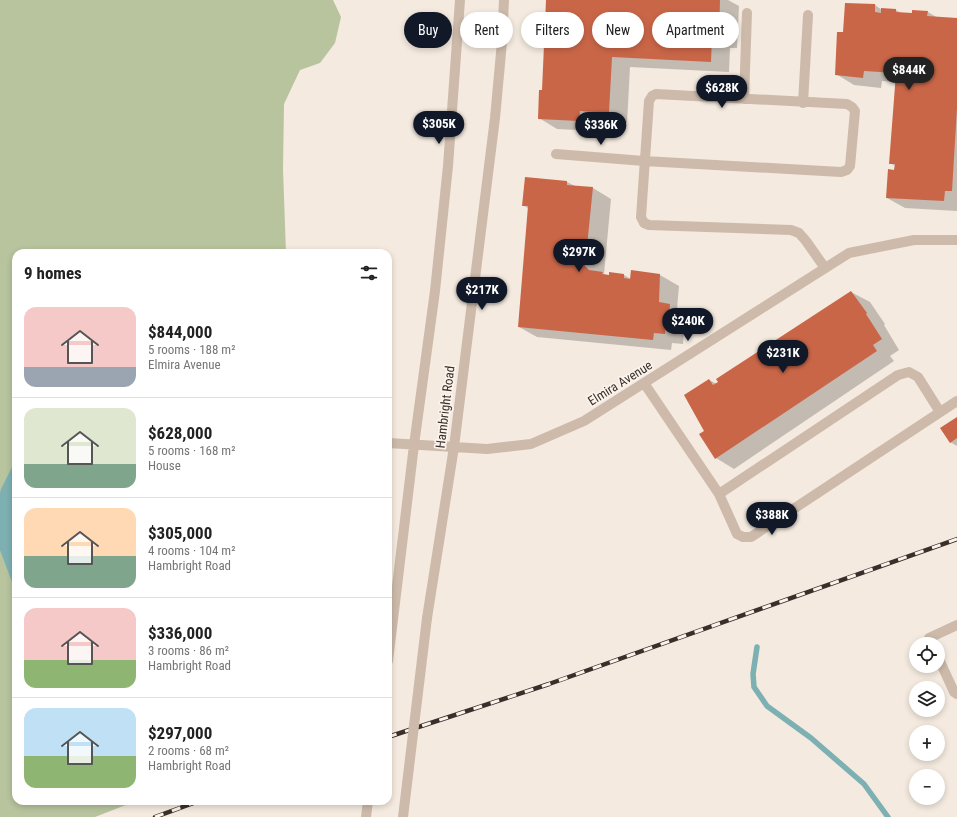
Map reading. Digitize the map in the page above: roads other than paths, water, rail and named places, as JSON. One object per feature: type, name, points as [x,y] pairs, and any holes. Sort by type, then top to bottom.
[{"type":"street","name":"Hambright Road","points":[[392,632],[414,445],[435,291],[448,166],[460,0]]},
{"type":"street","name":"Hambright Road","points":[[403,817],[427,618],[454,447],[495,118],[504,0]]},
{"type":"street","points":[[744,99],[748,13]]},
{"type":"street","points":[[803,103],[808,15]]},
{"type":"street","points":[[556,154],[644,161],[841,172],[847,170],[850,166],[855,112],[852,107],[847,104],[803,103],[656,94],[652,96],[649,101],[644,161],[641,217],[644,223],[649,225],[791,230],[799,233],[803,237],[825,268]]},
{"type":"street","name":"Elmira Avenue","points":[[392,443],[487,449],[531,444],[584,421],[849,253],[914,240],[957,240]]},
{"type":"street","points":[[719,494],[898,375],[908,372],[918,377],[940,412]]},
{"type":"street","points":[[644,383],[719,494],[737,534],[743,537],[751,537],[957,401]]},
{"type":"street","points":[[931,637],[957,625]]},
{"type":"street","points":[[945,672],[954,692],[957,694]]},
{"type":"street","points":[[366,817],[368,805]]},
{"type":"water","points":[[12,467],[12,582],[0,550],[1,489]]},
{"type":"waterway","points":[[757,647],[753,674],[754,687],[767,706],[811,738],[864,784],[888,817]]},
{"type":"railway","points":[[392,736],[549,684],[957,539]]},
{"type":"railway","points":[[155,817],[188,805]]}]
